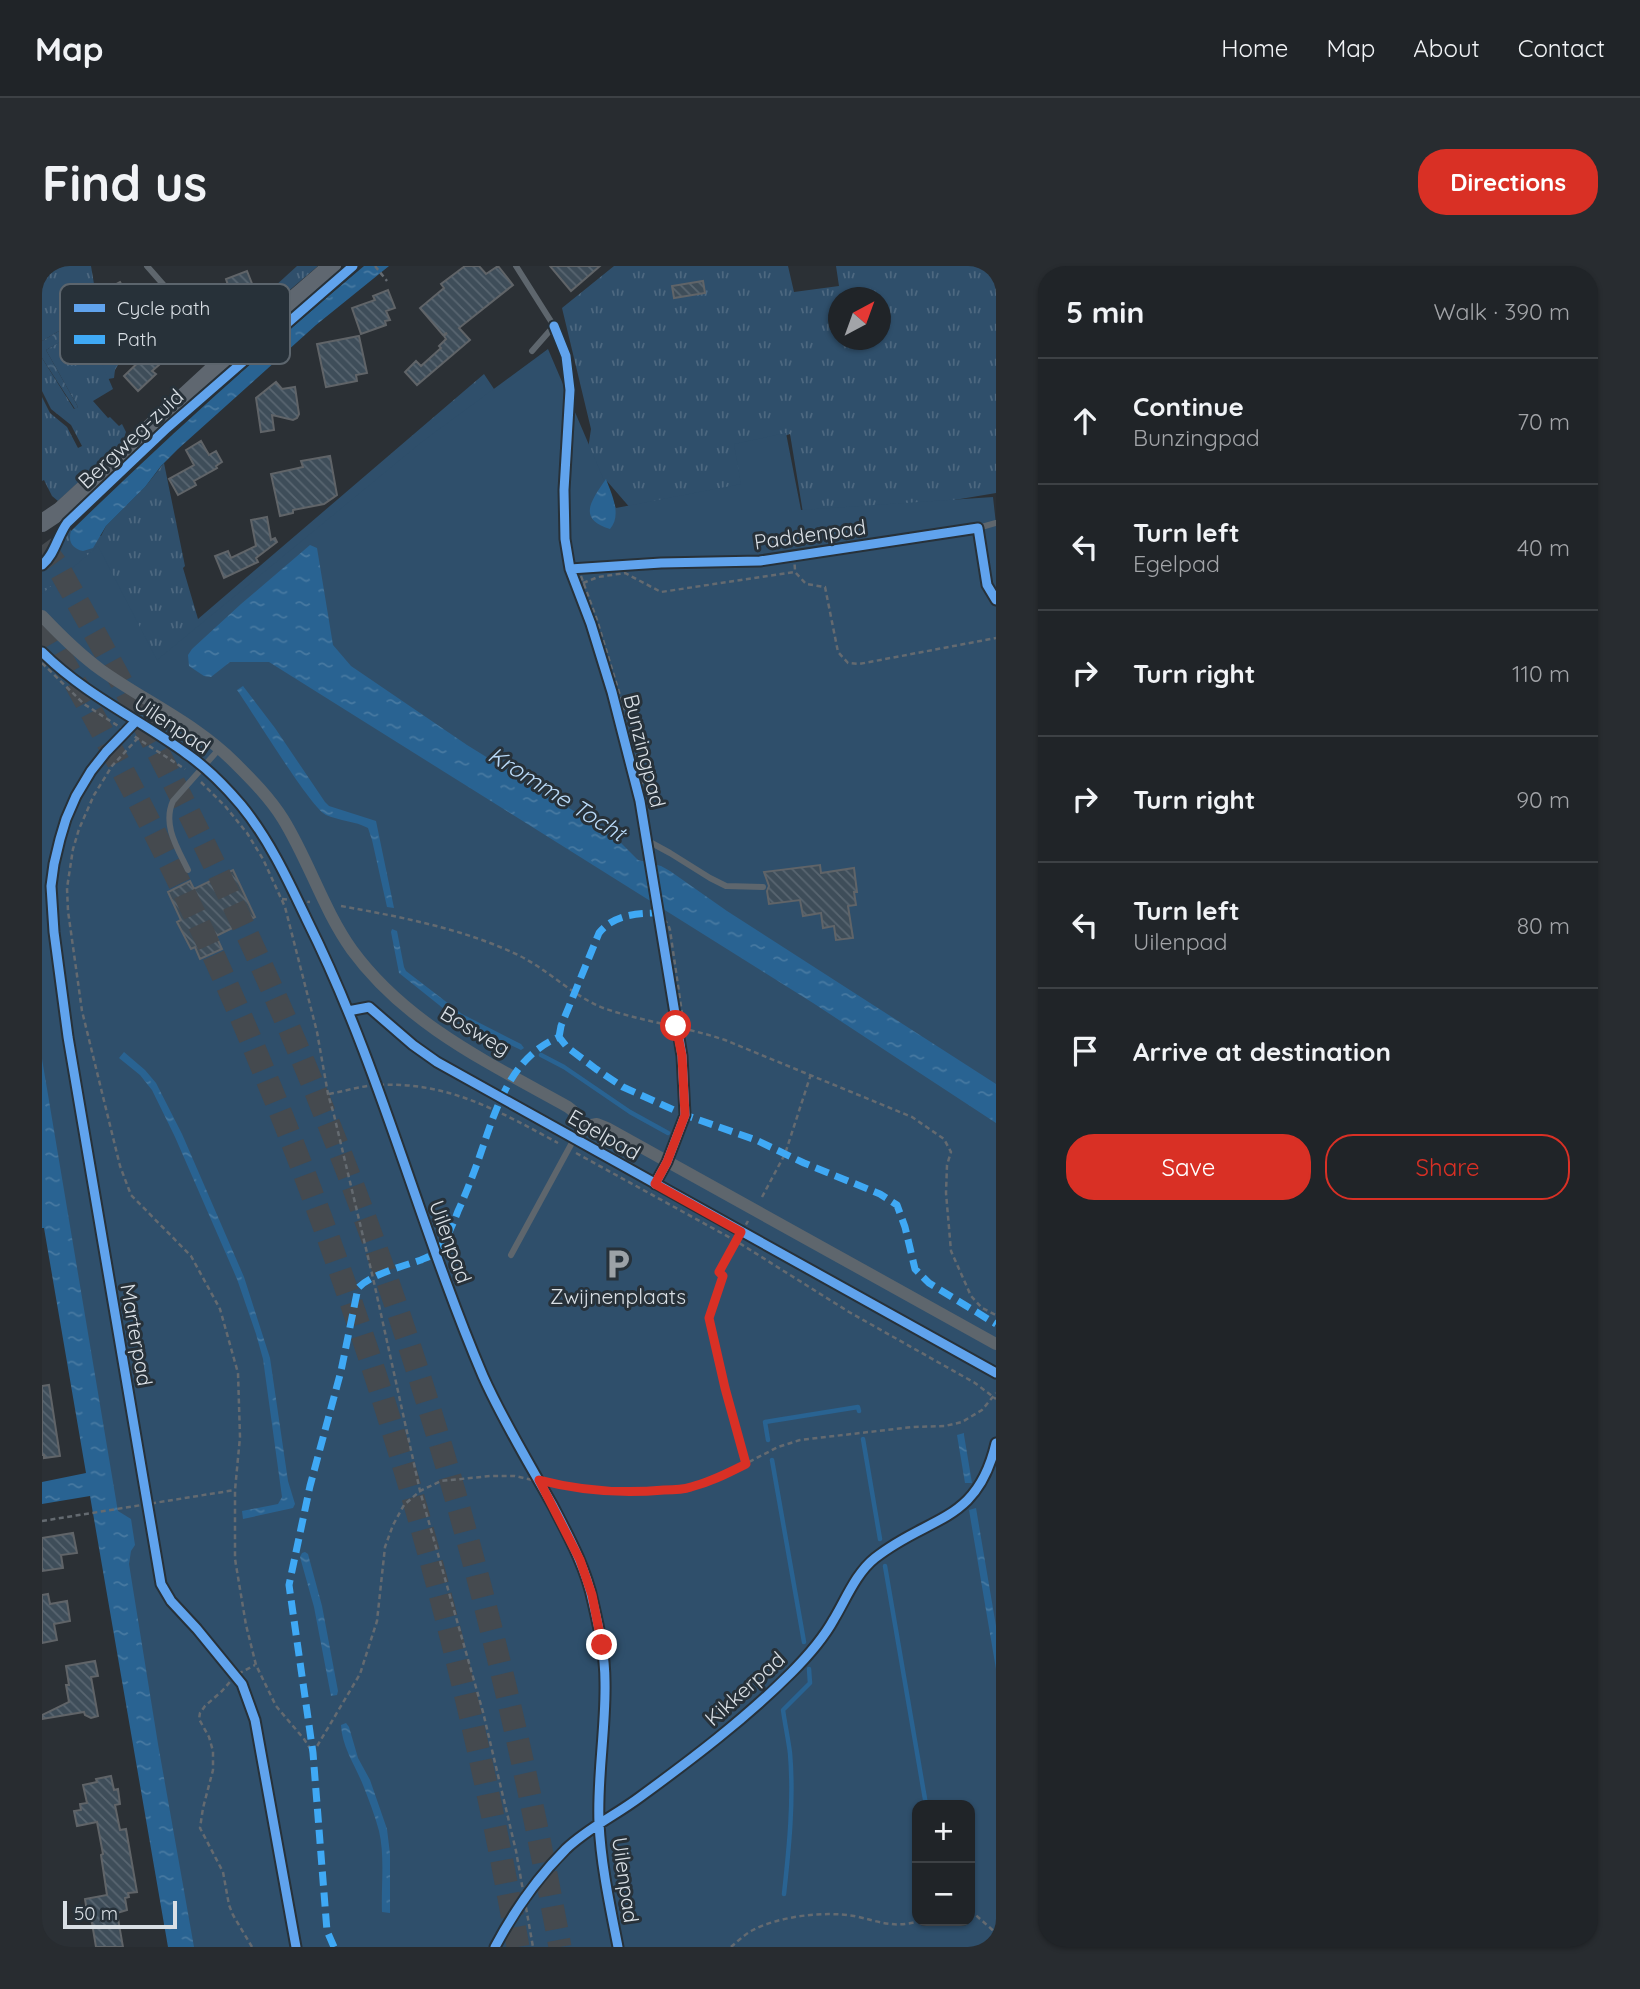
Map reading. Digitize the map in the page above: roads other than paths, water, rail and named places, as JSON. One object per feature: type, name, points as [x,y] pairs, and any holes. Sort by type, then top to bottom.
[{"type":"street","name":"Bergweg-zuid","points":[[290,302],[332,266]]},
{"type":"street","name":"Bergweg-zuid","points":[[42,523],[60,511],[219,364]]},
{"type":"street","name":"Bergweg-zuid","points":[[42,537],[60,511]]},
{"type":"street","name":"Bosweg","points":[[42,616],[68,643],[100,669],[174,714],[220,748],[262,791],[283,818],[334,922],[374,978],[406,1008],[455,1044],[576,1112],[581,1127]]},
{"type":"street","points":[[581,1127],[597,1124],[607,1128],[996,1344]]},
{"type":"lane","points":[[148,266],[164,284]]},
{"type":"lane","points":[[516,266],[554,326],[532,351]]},
{"type":"lane","points":[[978,527],[996,523]]},
{"type":"lane","points":[[188,870],[173,837],[169,815],[173,801],[220,748]]},
{"type":"lane","points":[[648,841],[726,886],[763,887]]},
{"type":"lane","points":[[511,1255],[581,1127]]},
{"type":"water","points":[[364,266],[389,266],[290,348],[290,329]]},
{"type":"water","points":[[251,364],[273,364],[161,466],[145,487],[106,526],[93,548],[83,551],[76,548],[70,538],[71,531]]},
{"type":"water","points":[[606,479],[616,511],[610,529],[600,525],[590,515],[592,502]]},
{"type":"water","points":[[310,545],[317,548],[333,645],[351,666],[467,745],[603,829],[638,860],[670,871],[727,911],[996,1084],[996,1123],[813,1003],[269,662],[230,662],[211,677],[204,676],[189,666],[188,655],[192,649]]},
{"type":"water","points":[[243,686],[325,802],[329,806],[376,821],[394,908],[387,907],[368,828],[326,815],[318,808],[237,690]]},
{"type":"water","points":[[392,929],[397,931],[406,971],[462,1014],[524,1048],[521,1050],[459,1021],[399,973]]},
{"type":"water","points":[[124,1052],[156,1083],[182,1134],[244,1277],[270,1358],[288,1481],[295,1504],[293,1508],[243,1519],[242,1511],[278,1504],[282,1497],[263,1359],[237,1279],[175,1137],[152,1090],[140,1075],[119,1058]]},
{"type":"water","points":[[42,1059],[117,1506],[118,1511],[131,1519],[135,1545],[129,1564],[194,1947],[168,1947],[90,1496],[42,1504],[42,1482],[86,1473],[42,1228]]},
{"type":"water","points":[[964,1433],[972,1483],[965,1483],[957,1435]]},
{"type":"water","points":[[976,1508],[996,1626],[996,1669],[969,1510]]},
{"type":"water","points":[[305,1552],[308,1554],[322,1606],[337,1695],[331,1696],[314,1607],[300,1557]]},
{"type":"water","points":[[346,1723],[387,1829],[390,1854],[390,1913],[382,1912],[379,1831],[344,1741],[341,1725]]},
{"type":"waterway","points":[[541,1055],[668,1133]]},
{"type":"waterway","points":[[768,1440],[765,1422],[858,1407],[859,1411]]},
{"type":"waterway","points":[[863,1439],[880,1539]]},
{"type":"waterway","points":[[772,1460],[804,1642]]},
{"type":"waterway","points":[[885,1566],[925,1800]]},
{"type":"waterway","points":[[784,1894],[791,1788],[790,1753],[783,1710],[810,1683],[809,1669]]},
{"type":"tunnel","points":[[42,545],[58,567],[133,704],[237,912],[330,1127],[368,1227],[436,1429],[465,1531],[517,1738],[560,1947]]},
{"type":"tunnel","points":[[42,623],[120,765],[193,911],[285,1123],[328,1238],[405,1470],[438,1588],[495,1827],[518,1947]]},
{"type":"place","name":"Zwijnenplaats","points":[[618,1264]]},
{"type":"water label","name":"Kromme Tocht","points":[[557,794]]}]
